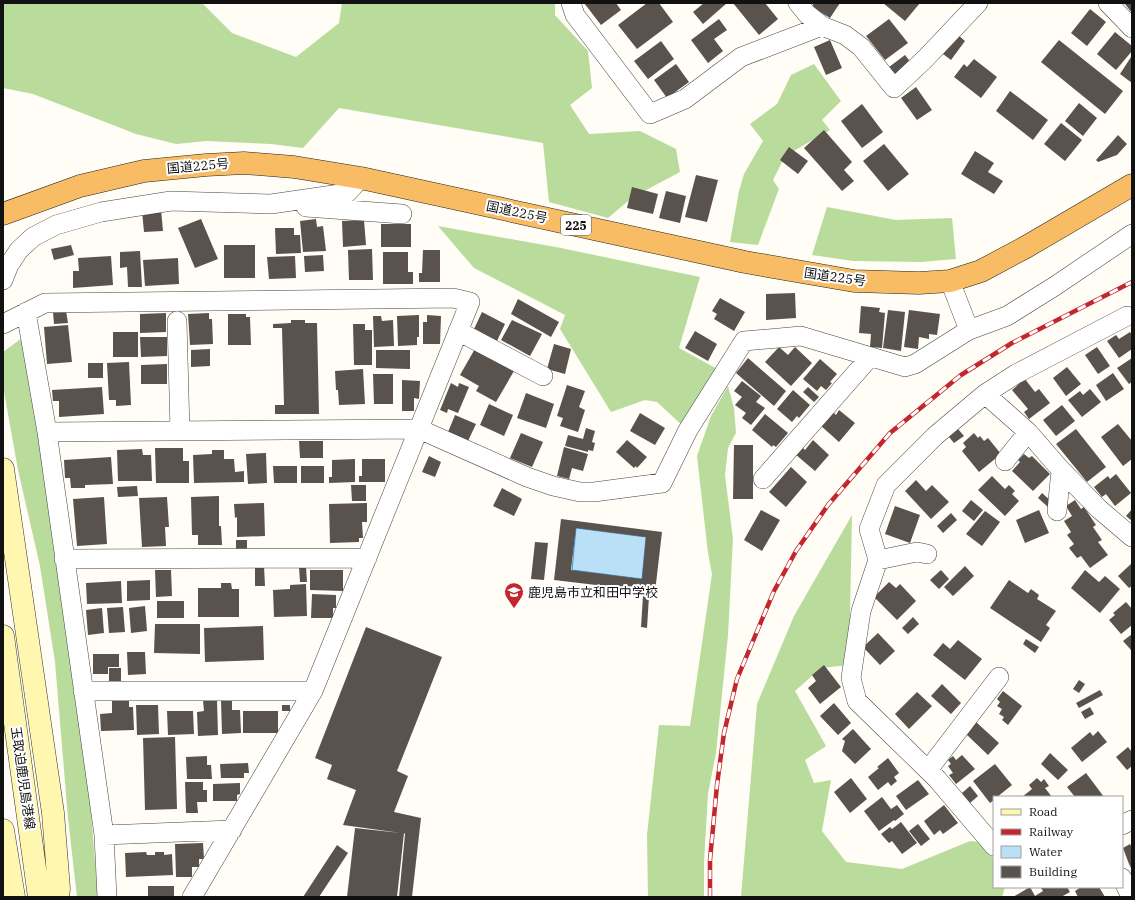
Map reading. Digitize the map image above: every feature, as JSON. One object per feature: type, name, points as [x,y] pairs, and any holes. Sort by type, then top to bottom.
[{"type":"highway","name":"国道225号","points":[[3,214],[80,186],[144,171],[244,163],[294,167],[361,178],[745,262],[838,279],[898,283],[950,281],[981,271],[1026,247],[1132,185]]},
{"type":"main road","points":[[3,469],[53,813],[59,889],[58,897]]},
{"type":"main road","name":"玉取迫鹿児島港線","points":[[3,636],[39,897]]},
{"type":"main road","name":"玉取迫鹿児島港線","points":[[3,830],[14,897]]},
{"type":"street","points":[[570,3],[576,15],[650,114],[685,99],[741,57],[822,26]]},
{"type":"street","points":[[798,3],[807,14],[822,26],[845,35],[861,47],[894,88],[926,59],[978,3]]},
{"type":"street","points":[[1108,3],[1132,28]]},
{"type":"street","points":[[271,204],[346,193],[361,178]]},
{"type":"street","points":[[3,280],[9,266],[19,250],[33,237],[56,225],[101,212],[170,201],[271,204],[402,214]]},
{"type":"street","points":[[47,432],[419,429],[527,477],[553,486],[580,492],[594,492],[662,483],[688,430],[744,341],[801,336],[905,367],[915,364],[969,330],[1007,316],[1055,286],[1132,234]]},
{"type":"street","points":[[950,281],[969,330]]},
{"type":"street","points":[[3,324],[45,303],[453,298],[470,302],[313,691],[192,897]]},
{"type":"street","points":[[26,312],[47,432],[104,835],[107,897]]},
{"type":"street","points":[[993,845],[937,779],[857,700],[851,678],[861,611],[878,560],[869,529],[886,485],[935,436],[985,394],[1016,374],[1127,316]]},
{"type":"street","points":[[177,321],[180,431]]},
{"type":"street","points":[[458,331],[543,376]]},
{"type":"street","points":[[763,479],[870,357]]},
{"type":"street","points":[[985,394],[1028,432],[1061,470],[1099,509],[1132,537]]},
{"type":"street","points":[[1006,461],[1028,432]]},
{"type":"street","points":[[1057,511],[1061,470]]},
{"type":"street","points":[[878,560],[917,552],[927,554]]},
{"type":"street","points":[[64,558],[367,558]]},
{"type":"street","points":[[928,770],[999,677]]},
{"type":"street","points":[[83,691],[313,691]]},
{"type":"street","points":[[1123,824],[1132,820]]},
{"type":"street","points":[[104,835],[232,830]]},
{"type":"street","points":[[1123,880],[1131,897]]},
{"type":"green space","points":[[3,3],[202,3],[232,33],[296,57],[339,23],[342,3],[555,3],[555,15],[588,51],[592,88],[570,105],[589,134],[640,131],[676,149],[680,172],[633,197],[608,218],[549,202],[543,143],[339,108],[303,148],[271,144],[206,141],[176,144],[136,134],[33,94],[3,88]]},
{"type":"green space","points":[[814,64],[841,101],[822,120],[830,130],[785,156],[773,180],[779,189],[758,245],[730,242],[739,191],[744,174],[763,141],[750,124],[777,104],[791,75]]},
{"type":"green space","points":[[827,207],[896,220],[952,218],[956,259],[921,262],[853,261],[812,255]]},
{"type":"green space","points":[[438,226],[561,248],[700,277],[679,348],[719,370],[685,428],[657,402],[645,400],[611,412],[560,329],[565,315],[474,268]]},
{"type":"green space","points":[[22,338],[63,586],[91,813],[98,897],[77,897],[68,818],[55,662],[40,566],[18,470],[3,386],[3,352]]},
{"type":"green space","points":[[728,386],[734,408],[736,433],[728,448],[725,475],[733,539],[728,635],[716,753],[708,794],[704,862],[704,897],[648,897],[647,835],[659,725],[690,726],[712,574],[708,553],[697,456],[711,416]]},
{"type":"green space","points":[[852,515],[849,665],[821,668],[795,691],[826,746],[805,760],[814,783],[831,780],[822,831],[846,862],[902,869],[970,841],[986,843],[993,858],[993,888],[1005,888],[1002,897],[741,897],[757,704],[794,616]]},
{"type":"water","points":[[576,528],[646,537],[642,579],[572,570]]},
{"type":"building","points":[[584,3],[616,3],[621,10],[601,25]]},
{"type":"building","points":[[647,3],[659,3],[673,22],[637,49],[618,25]]},
{"type":"building","points":[[704,3],[727,3],[703,24],[693,12]]},
{"type":"building","points":[[733,3],[765,3],[778,19],[759,35]]},
{"type":"building","points":[[814,3],[840,3],[830,18],[812,7]]},
{"type":"building","points":[[883,3],[920,3],[905,21]]},
{"type":"building","points":[[1132,3],[1132,13],[1125,4]]},
{"type":"building","points":[[1090,9],[1106,22],[1087,46],[1071,33]]},
{"type":"building","points":[[719,19],[727,30],[714,39],[723,51],[708,63],[691,40]]},
{"type":"building","points":[[889,19],[908,43],[885,60],[866,36]]},
{"type":"building","points":[[1115,32],[1132,46],[1132,51],[1116,70],[1097,54]]},
{"type":"building","points":[[958,35],[965,41],[951,60],[943,54]]},
{"type":"building","points":[[830,40],[842,68],[826,75],[814,47]]},
{"type":"building","points":[[1059,40],[1123,91],[1105,114],[1041,62]]},
{"type":"building","points":[[661,41],[674,59],[648,79],[634,61]]},
{"type":"building","points":[[905,55],[912,64],[896,76],[889,67]]},
{"type":"building","points":[[1131,57],[1132,58],[1132,83],[1120,74]]},
{"type":"building","points":[[974,59],[997,77],[981,98],[954,77],[964,64],[967,67]]},
{"type":"building","points":[[676,64],[689,82],[667,98],[654,80]]},
{"type":"building","points":[[916,87],[932,110],[917,120],[901,98]]},
{"type":"building","points":[[1010,91],[1048,120],[1033,140],[996,111]]},
{"type":"building","points":[[1079,103],[1097,118],[1083,136],[1065,121]]},
{"type":"building","points":[[862,104],[883,132],[862,148],[841,121]]},
{"type":"building","points":[[1061,123],[1082,140],[1065,161],[1044,144]]},
{"type":"building","points":[[824,130],[852,162],[844,170],[854,181],[842,191],[804,148]]},
{"type":"building","points":[[1118,135],[1127,144],[1117,155],[1098,162],[1096,160]]},
{"type":"building","points":[[884,144],[909,174],[888,191],[863,161]]},
{"type":"building","points":[[789,147],[808,161],[798,174],[780,160]]},
{"type":"building","points":[[975,151],[994,163],[988,172],[1003,181],[994,194],[961,174]]},
{"type":"building","points":[[696,175],[718,180],[707,222],[685,217]]},
{"type":"building","points":[[632,187],[658,194],[653,214],[627,208]]},
{"type":"building","points":[[666,191],[686,196],[680,223],[659,218]]},
{"type":"building","points":[[161,209],[163,231],[144,232],[142,211]]},
{"type":"building","points":[[201,219],[218,259],[195,268],[178,228]]},
{"type":"building","points":[[316,219],[317,227],[323,226],[326,251],[303,252],[300,221]]},
{"type":"building","points":[[364,220],[366,245],[343,247],[342,221]]},
{"type":"building","points":[[381,224],[411,224],[411,247],[381,247]]},
{"type":"building","points":[[275,228],[294,228],[294,235],[300,235],[301,253],[276,254]]},
{"type":"building","points":[[71,245],[74,255],[54,260],[51,249]]},
{"type":"building","points":[[224,245],[255,245],[255,278],[224,278]]},
{"type":"building","points":[[372,249],[373,280],[349,280],[348,250]]},
{"type":"building","points":[[423,250],[440,250],[440,282],[419,282],[419,273],[422,273]]},
{"type":"building","points":[[140,251],[142,287],[128,287],[127,267],[120,268],[120,252]]},
{"type":"building","points":[[383,252],[408,252],[408,272],[413,272],[413,284],[383,284]]},
{"type":"building","points":[[323,255],[324,271],[305,272],[304,256]]},
{"type":"building","points":[[111,256],[113,285],[73,288],[73,271],[79,271],[78,258]]},
{"type":"building","points":[[295,256],[296,278],[269,279],[267,257]]},
{"type":"building","points":[[178,258],[179,284],[145,286],[143,260]]},
{"type":"building","points":[[795,293],[796,318],[766,320],[766,294]]},
{"type":"building","points":[[720,298],[745,312],[734,331],[714,319],[717,314],[712,311]]},
{"type":"building","points":[[518,299],[559,322],[551,337],[511,314]]},
{"type":"building","points":[[861,306],[880,308],[879,312],[885,313],[882,348],[870,347],[871,334],[859,333]]},
{"type":"building","points":[[888,310],[905,312],[901,351],[883,348]]},
{"type":"building","points":[[909,310],[940,314],[937,335],[929,334],[929,339],[919,337],[918,349],[904,347]]},
{"type":"building","points":[[66,311],[68,323],[54,324],[53,312]]},
{"type":"building","points":[[482,312],[505,324],[497,341],[474,329]]},
{"type":"building","points":[[166,313],[166,332],[140,333],[140,314]]},
{"type":"building","points":[[209,313],[209,319],[212,319],[213,344],[190,345],[188,314]]},
{"type":"building","points":[[228,314],[246,314],[246,317],[250,317],[251,345],[228,345]]},
{"type":"building","points":[[419,315],[419,337],[417,337],[417,345],[398,346],[397,316]]},
{"type":"building","points":[[427,315],[441,316],[440,344],[423,344],[423,322],[427,322]]},
{"type":"building","points":[[373,316],[381,316],[382,321],[393,320],[394,346],[374,347]]},
{"type":"building","points":[[291,320],[305,320],[305,323],[317,323],[319,414],[275,414],[275,405],[284,405],[282,328],[273,328],[273,324],[291,323]]},
{"type":"building","points":[[512,320],[542,334],[530,356],[501,340]]},
{"type":"building","points":[[353,324],[365,324],[365,330],[372,330],[372,365],[354,365]]},
{"type":"building","points":[[68,325],[72,362],[47,364],[44,327]]},
{"type":"building","points":[[695,331],[717,344],[708,361],[685,348]]},
{"type":"building","points":[[113,332],[138,332],[138,357],[113,357]]},
{"type":"building","points":[[1130,332],[1132,335],[1132,349],[1119,358],[1107,341],[1116,335],[1119,339]]},
{"type":"building","points":[[140,337],[167,337],[167,356],[141,357]]},
{"type":"building","points":[[554,344],[571,349],[565,374],[547,369]]},
{"type":"building","points":[[476,347],[514,371],[496,402],[476,391],[479,386],[460,375]]},
{"type":"building","points":[[779,347],[788,355],[795,347],[812,363],[791,386],[765,362]]},
{"type":"building","points":[[1097,347],[1110,366],[1098,374],[1085,355]]},
{"type":"building","points":[[210,349],[210,366],[191,367],[191,350]]},
{"type":"building","points":[[376,350],[410,350],[410,369],[376,368]]},
{"type":"building","points":[[748,358],[786,391],[774,406],[736,373]]},
{"type":"building","points":[[1132,358],[1132,382],[1129,384],[1117,368]]},
{"type":"building","points":[[820,359],[837,374],[830,382],[832,383],[826,390],[821,386],[817,391],[803,379]]},
{"type":"building","points":[[129,362],[131,405],[116,406],[116,400],[109,400],[107,363]]},
{"type":"building","points":[[88,363],[103,363],[103,378],[88,378]]},
{"type":"building","points":[[167,364],[167,384],[141,384],[141,365]]},
{"type":"building","points":[[1067,367],[1081,384],[1066,396],[1053,378]]},
{"type":"building","points":[[363,369],[365,404],[339,405],[338,390],[336,390],[335,371]]},
{"type":"building","points":[[1113,373],[1124,389],[1106,401],[1096,385]]},
{"type":"building","points":[[373,374],[393,374],[393,404],[374,404]]},
{"type":"building","points":[[1025,379],[1035,392],[1039,389],[1050,403],[1029,419],[1024,412],[1028,409],[1012,390]]},
{"type":"building","points":[[402,380],[420,381],[419,399],[414,398],[414,411],[402,411]]},
{"type":"building","points":[[742,381],[761,396],[756,402],[765,408],[751,425],[742,418],[746,413],[735,405],[742,397],[734,391]]},
{"type":"building","points":[[451,383],[458,387],[459,383],[469,387],[458,413],[448,409],[447,413],[440,410]]},
{"type":"building","points":[[567,385],[585,391],[579,407],[585,410],[578,432],[560,426],[563,418],[557,416]]},
{"type":"building","points":[[102,387],[104,414],[59,417],[59,401],[53,401],[52,390]]},
{"type":"building","points":[[808,387],[819,397],[814,402],[803,392]]},
{"type":"building","points":[[1090,389],[1101,402],[1082,417],[1068,400],[1080,391],[1083,395]]},
{"type":"building","points":[[793,390],[810,405],[799,418],[797,416],[792,422],[777,409]]},
{"type":"building","points":[[526,393],[554,404],[546,428],[517,418]]},
{"type":"building","points":[[489,404],[513,415],[504,436],[480,425]]},
{"type":"building","points":[[1062,405],[1075,421],[1056,436],[1043,420]]},
{"type":"building","points":[[839,410],[855,423],[839,442],[820,425],[832,411],[836,415]]},
{"type":"building","points":[[640,413],[665,428],[655,445],[630,431]]},
{"type":"building","points":[[765,414],[788,433],[776,447],[773,445],[772,447],[752,430]]},
{"type":"building","points":[[455,415],[476,424],[468,441],[448,432]]},
{"type":"building","points":[[1118,424],[1132,441],[1132,459],[1123,466],[1101,437]]},
{"type":"building","points":[[586,428],[595,431],[592,442],[595,443],[593,451],[588,450],[588,452],[565,446],[568,435],[583,439]]},
{"type":"building","points":[[958,429],[964,436],[954,443],[949,437]]},
{"type":"building","points":[[1076,429],[1106,467],[1087,482],[1056,444]]},
{"type":"building","points":[[521,433],[543,442],[532,467],[510,458]]},
{"type":"building","points":[[974,433],[978,438],[980,436],[984,441],[988,438],[1001,454],[979,472],[962,451],[966,447],[963,443]]},
{"type":"building","points":[[627,440],[647,457],[637,468],[636,466],[634,468],[616,452]]},
{"type":"building","points":[[813,440],[829,455],[815,471],[795,454],[802,447],[805,450]]},
{"type":"building","points":[[299,441],[323,441],[323,458],[300,458]]},
{"type":"building","points":[[734,445],[753,445],[753,499],[733,499]]},
{"type":"building","points":[[564,447],[588,454],[583,471],[572,468],[569,479],[557,476]]},
{"type":"building","points":[[155,448],[183,448],[183,461],[189,461],[189,483],[156,483]]},
{"type":"building","points":[[142,449],[143,455],[151,455],[152,481],[118,481],[117,450]]},
{"type":"building","points":[[212,450],[224,450],[224,459],[234,459],[235,472],[244,471],[244,482],[194,483],[193,455],[212,454]]},
{"type":"building","points":[[266,453],[267,483],[248,484],[246,454]]},
{"type":"building","points":[[1024,454],[1029,458],[1032,456],[1050,474],[1033,491],[1012,471],[1020,462],[1018,460]]},
{"type":"building","points":[[429,456],[441,462],[435,477],[422,472]]},
{"type":"building","points":[[111,457],[113,484],[85,485],[85,488],[71,488],[70,478],[65,478],[64,460]]},
{"type":"building","points":[[355,459],[355,482],[329,483],[329,477],[332,477],[332,460]]},
{"type":"building","points":[[362,459],[385,459],[385,482],[359,482],[359,476],[362,476]]},
{"type":"building","points":[[273,466],[297,466],[297,483],[274,483]]},
{"type":"building","points":[[301,466],[324,466],[324,483],[301,483]]},
{"type":"building","points":[[791,467],[807,482],[786,507],[769,492]]},
{"type":"building","points":[[1116,474],[1131,493],[1115,506],[1106,494],[1102,497],[1094,487],[1108,476],[1110,479]]},
{"type":"building","points":[[992,476],[1005,489],[1009,485],[1015,491],[1012,494],[1019,501],[1005,516],[978,490]]},
{"type":"building","points":[[916,480],[926,491],[932,485],[949,502],[931,519],[905,491]]},
{"type":"building","points":[[351,485],[366,485],[366,501],[352,501]]},
{"type":"building","points":[[137,486],[138,496],[118,497],[117,487]]},
{"type":"building","points":[[502,488],[522,499],[514,516],[493,506]]},
{"type":"building","points":[[1042,493],[1052,502],[1048,507],[1038,498]]},
{"type":"building","points":[[219,496],[219,526],[221,526],[222,545],[198,545],[198,535],[192,535],[191,497]]},
{"type":"building","points":[[104,497],[107,544],[77,546],[73,499]]},
{"type":"building","points":[[167,497],[169,527],[165,527],[166,546],[142,547],[139,498]]},
{"type":"building","points":[[971,500],[983,510],[974,521],[962,511]]},
{"type":"building","points":[[1075,500],[1081,509],[1084,507],[1096,525],[1093,527],[1102,540],[1098,542],[1108,555],[1090,568],[1081,556],[1077,558],[1069,548],[1074,544],[1067,535],[1071,532],[1064,521],[1072,516],[1066,506]]},
{"type":"building","points":[[264,503],[265,536],[237,537],[237,517],[235,518],[234,504]]},
{"type":"building","points":[[367,503],[367,522],[362,522],[363,538],[359,538],[359,542],[330,543],[329,504]]},
{"type":"building","points":[[895,506],[920,515],[910,543],[885,534]]},
{"type":"building","points":[[1132,509],[1132,521],[1126,516]]},
{"type":"building","points":[[761,510],[780,520],[762,551],[744,540]]},
{"type":"building","points":[[1039,510],[1049,533],[1025,543],[1016,520]]},
{"type":"building","points":[[985,511],[1000,522],[982,546],[966,534]]},
{"type":"building","points":[[951,513],[957,520],[943,533],[937,526]]},
{"type":"building","points":[[561,519],[662,532],[655,592],[554,580]],"holes":[[[576,528],[646,537],[642,579],[571,570]]]},
{"type":"building","points":[[236,540],[247,540],[247,549],[236,549]]},
{"type":"building","points":[[535,542],[548,543],[544,580],[531,579]]},
{"type":"building","points":[[1132,563],[1132,586],[1129,588],[1118,576]]},
{"type":"building","points":[[255,566],[264,566],[265,586],[255,586]]},
{"type":"building","points":[[965,566],[974,576],[953,596],[944,587]]},
{"type":"building","points":[[299,567],[306,567],[307,582],[300,582]]},
{"type":"building","points":[[155,570],[171,570],[172,596],[156,597]]},
{"type":"building","points":[[310,570],[343,570],[343,591],[310,590]]},
{"type":"building","points":[[941,570],[949,579],[939,589],[930,580]]},
{"type":"building","points":[[1085,570],[1099,582],[1105,576],[1120,589],[1100,613],[1071,588]]},
{"type":"building","points":[[150,580],[150,600],[127,601],[127,581]]},
{"type":"building","points":[[1009,580],[1028,593],[1031,589],[1039,595],[1037,599],[1056,611],[1046,625],[1050,628],[1041,642],[990,608]]},
{"type":"building","points":[[121,581],[122,603],[87,604],[86,583]]},
{"type":"building","points":[[889,582],[896,588],[900,584],[916,601],[897,620],[874,597]]},
{"type":"building","points":[[221,583],[231,583],[232,589],[239,589],[239,617],[198,617],[198,588],[221,588]]},
{"type":"building","points":[[306,584],[307,616],[274,617],[273,590],[290,589],[290,585]]},
{"type":"building","points":[[312,594],[336,595],[336,608],[333,608],[333,618],[311,618]]},
{"type":"building","points":[[643,596],[649,596],[647,628],[641,627]]},
{"type":"building","points":[[157,601],[184,601],[184,618],[157,618]]},
{"type":"building","points":[[1126,602],[1132,609],[1132,625],[1121,634],[1109,620],[1115,615],[1113,613]]},
{"type":"building","points":[[145,606],[147,631],[131,633],[129,608]]},
{"type":"building","points":[[123,607],[125,632],[109,633],[107,608]]},
{"type":"building","points":[[102,608],[104,633],[88,635],[86,610]]},
{"type":"building","points":[[913,617],[919,624],[908,634],[902,628]]},
{"type":"building","points":[[155,624],[200,624],[200,654],[154,653]]},
{"type":"building","points":[[263,626],[264,660],[205,662],[204,628]]},
{"type":"building","points":[[366,627],[442,657],[397,771],[408,776],[394,812],[421,818],[412,897],[399,897],[404,833],[397,897],[347,897],[355,828],[401,833],[343,825],[356,790],[327,779],[332,765],[315,758]]},
{"type":"building","points":[[878,633],[895,651],[880,665],[863,647]]},
{"type":"building","points":[[1132,634],[1132,649],[1131,650],[1123,641]]},
{"type":"building","points":[[1026,639],[1039,647],[1035,653],[1023,644]]},
{"type":"building","points":[[958,640],[982,659],[965,680],[933,655],[943,643],[950,649]]},
{"type":"building","points":[[127,652],[145,652],[146,674],[128,675]]},
{"type":"building","points":[[93,654],[119,654],[119,667],[108,667],[108,674],[93,674]]},
{"type":"building","points":[[824,665],[841,687],[820,704],[808,688],[816,681],[812,675]]},
{"type":"building","points":[[109,668],[121,668],[121,681],[109,681]]},
{"type":"building","points":[[1079,680],[1085,684],[1079,693],[1073,689]]},
{"type":"building","points":[[942,684],[961,703],[951,714],[931,696]]},
{"type":"building","points":[[1100,690],[1103,695],[1079,708],[1076,703]]},
{"type":"building","points":[[1003,691],[1022,706],[1008,725],[1002,720],[1004,717],[999,714],[1002,709],[997,706],[1000,702],[997,699]]},
{"type":"building","points":[[917,692],[932,706],[909,729],[895,714]]},
{"type":"building","points":[[129,698],[129,707],[133,707],[134,730],[101,731],[100,714],[112,713],[112,699]]},
{"type":"building","points":[[203,700],[217,700],[218,735],[198,736],[197,712],[204,711]]},
{"type":"building","points":[[232,700],[232,710],[240,710],[241,733],[222,734],[221,701]]},
{"type":"building","points":[[834,703],[851,723],[838,735],[820,716]]},
{"type":"building","points":[[136,705],[158,705],[159,734],[137,735]]},
{"type":"building","points":[[282,705],[290,705],[290,711],[282,711]]},
{"type":"building","points":[[1090,707],[1094,714],[1085,719],[1081,712]]},
{"type":"building","points":[[167,711],[193,711],[194,734],[168,735]]},
{"type":"building","points":[[243,711],[278,711],[278,733],[243,733]]},
{"type":"building","points":[[976,722],[999,743],[988,755],[966,734]]},
{"type":"building","points":[[853,729],[871,749],[855,764],[842,751],[845,741],[842,739]]},
{"type":"building","points":[[1098,731],[1107,742],[1082,762],[1071,748],[1090,732],[1093,736]]},
{"type":"building","points":[[175,737],[177,809],[145,810],[143,738]]},
{"type":"building","points":[[1128,747],[1132,752],[1132,766],[1127,770],[1116,757]]},
{"type":"building","points":[[1050,753],[1068,770],[1058,780],[1041,764]]},
{"type":"building","points":[[962,755],[975,769],[956,784],[949,775],[953,773],[948,766],[951,764],[948,760],[953,756],[956,760]]},
{"type":"building","points":[[207,756],[207,765],[211,765],[212,779],[187,779],[186,757]]},
{"type":"building","points":[[888,758],[899,773],[894,777],[897,781],[891,786],[888,782],[878,790],[868,777]]},
{"type":"building","points":[[248,763],[249,773],[244,773],[244,778],[221,778],[220,764]]},
{"type":"building","points":[[995,764],[1012,785],[998,796],[993,796],[993,801],[990,803],[973,781]]},
{"type":"building","points":[[1086,773],[1103,796],[1074,796],[1067,787]]},
{"type":"building","points":[[851,778],[867,799],[850,813],[834,792]]},
{"type":"building","points":[[1037,778],[1041,782],[1044,779],[1049,786],[1045,788],[1051,796],[1023,796],[1032,789],[1029,785]]},
{"type":"building","points":[[918,780],[929,794],[906,810],[896,796]]},
{"type":"building","points":[[185,782],[203,782],[203,790],[207,790],[207,802],[197,802],[198,813],[186,813]]},
{"type":"building","points":[[240,783],[240,794],[237,795],[237,801],[213,801],[213,784]]},
{"type":"building","points":[[970,786],[978,796],[970,803],[962,793]]},
{"type":"building","points":[[882,797],[891,809],[897,805],[904,814],[879,831],[864,811]]},
{"type":"building","points":[[944,805],[958,823],[943,834],[940,830],[934,835],[924,821]]},
{"type":"building","points":[[901,822],[917,843],[902,854],[892,841],[889,843],[881,834],[890,827],[892,829]]},
{"type":"building","points":[[918,824],[930,839],[921,846],[909,831]]},
{"type":"building","points":[[203,843],[204,859],[199,859],[199,867],[192,867],[192,877],[176,877],[175,844]]},
{"type":"building","points":[[1130,844],[1132,848],[1132,870],[1123,848]]},
{"type":"building","points":[[337,845],[348,853],[319,897],[303,897]]},
{"type":"building","points":[[146,852],[147,855],[155,855],[155,852],[164,852],[164,855],[172,854],[173,875],[126,877],[125,853]]},
{"type":"building","points":[[148,886],[174,886],[174,897],[148,897]]},
{"type":"building","points":[[1028,888],[1031,888],[1035,896],[1043,891],[1041,888],[1068,888],[1070,892],[1061,897],[1013,897]]},
{"type":"building","points":[[1080,888],[1100,888],[1105,897],[1078,897],[1075,891]]},
{"type":"railway","points":[[710,897],[710,860],[717,785],[724,733],[737,679],[774,591],[796,551],[828,505],[890,433],[961,375],[1012,343],[1132,282]]},
{"type":"place","name":"鹿児島市立和田中学校","points":[[514,609]]}]
